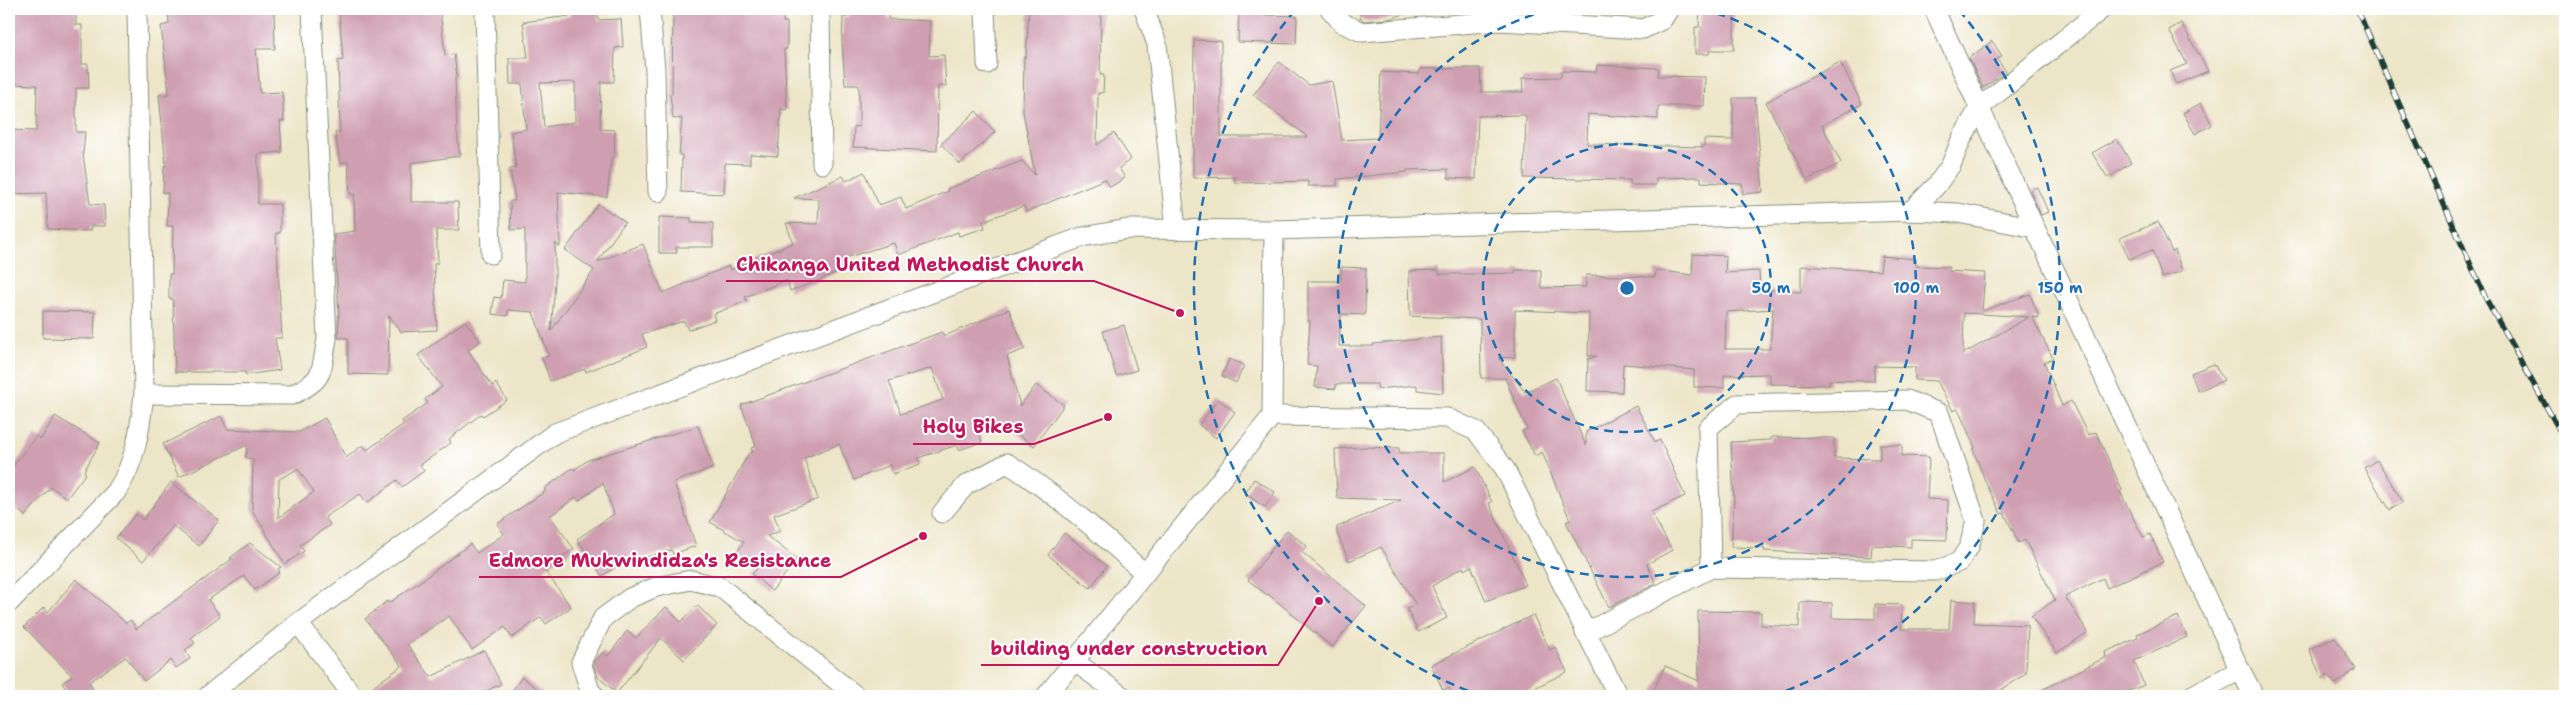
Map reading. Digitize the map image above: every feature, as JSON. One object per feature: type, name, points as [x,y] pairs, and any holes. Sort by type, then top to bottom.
[{"type":"street","points":[[9,602],[116,492],[128,474],[139,439],[144,394],[137,9]]},
{"type":"street","points":[[144,394],[292,396],[313,385],[320,375],[327,339],[312,9]]},
{"type":"street","points":[[485,9],[490,254]]},
{"type":"street","points":[[650,9],[655,70],[658,192]]},
{"type":"street","points":[[820,9],[822,164]]},
{"type":"street","points":[[985,9],[987,64]]},
{"type":"street","points":[[1144,9],[1156,44],[1176,230]]},
{"type":"street","points":[[1330,9],[1342,23],[1362,32],[1499,15],[1644,29],[1662,20],[1669,9]]},
{"type":"street","points":[[1934,9],[2035,228],[2058,272],[2240,670],[2254,696]]},
{"type":"street","points":[[1911,211],[1936,186],[1951,165],[1961,140],[1979,108],[2102,9]]},
{"type":"street","points":[[208,696],[298,623],[555,433],[1082,237],[1128,229],[1274,230],[1911,211],[1958,213],[2035,228]]},
{"type":"street","points":[[1046,696],[1272,416],[1274,230]]},
{"type":"street","points":[[1585,633],[1711,568],[1935,571],[1959,562],[1969,547],[1976,520],[1939,414],[1907,400],[1737,404],[1708,428],[1711,568]]},
{"type":"street","points":[[1272,416],[1447,418],[1476,431],[1505,468],[1585,633],[1618,696]]},
{"type":"street","points":[[942,513],[966,485],[1007,463],[1042,486],[1092,525],[1144,573]]},
{"type":"street","points":[[595,696],[590,691],[581,662],[603,618],[630,598],[656,587],[691,580],[720,587],[836,690],[856,696]]},
{"type":"street","points":[[298,623],[353,696]]},
{"type":"street","points":[[1074,661],[1122,696]]},
{"type":"street","points":[[2191,696],[2240,670]]},
{"type":"building","points":[[9,9],[76,9],[76,25],[82,25],[82,64],[88,64],[89,88],[76,88],[76,132],[85,132],[83,154],[90,204],[104,205],[105,226],[91,226],[90,231],[48,229],[46,193],[9,194],[9,130],[36,131],[37,85],[9,84]]},
{"type":"building","points":[[168,9],[274,9],[275,49],[256,49],[260,93],[282,92],[284,121],[280,121],[282,152],[258,154],[258,204],[280,204],[280,233],[276,233],[282,338],[275,338],[280,370],[246,375],[245,372],[175,372],[173,299],[169,299],[169,274],[172,274],[173,226],[167,226],[168,193],[163,193],[164,166],[166,166],[159,95],[169,94],[161,26],[169,24]]},
{"type":"building","points":[[339,9],[440,9],[445,55],[454,54],[457,77],[455,78],[457,133],[460,156],[411,163],[411,202],[458,202],[459,230],[436,230],[438,263],[434,264],[437,330],[401,332],[389,315],[388,375],[348,374],[348,338],[338,338],[339,313],[334,234],[355,231],[354,194],[350,194],[348,162],[340,163],[335,132],[340,132],[338,61],[343,60]]},
{"type":"building","points":[[570,9],[598,9],[598,20],[621,19],[623,47],[615,48],[614,82],[601,82],[600,129],[615,130],[614,158],[611,158],[607,197],[558,192],[560,247],[555,243],[555,282],[551,331],[594,270],[565,250],[598,204],[625,222],[597,262],[643,244],[663,293],[729,266],[730,270],[793,243],[786,223],[818,224],[819,199],[794,198],[843,176],[846,181],[864,172],[879,205],[901,197],[906,209],[948,191],[947,189],[1022,161],[1035,175],[1023,111],[1024,57],[1026,57],[1029,9],[1101,9],[1100,75],[1104,75],[1103,93],[1098,93],[1097,145],[1114,133],[1131,159],[1119,168],[1125,178],[1110,187],[1105,179],[1026,212],[1024,206],[983,221],[985,228],[959,236],[958,232],[898,255],[894,243],[845,258],[849,267],[815,282],[790,291],[787,280],[745,297],[747,301],[713,314],[715,320],[688,330],[684,321],[642,334],[647,347],[586,372],[585,369],[550,381],[542,358],[549,356],[533,312],[508,310],[508,316],[492,314],[494,297],[501,298],[503,280],[525,282],[525,229],[511,230],[510,201],[515,201],[510,169],[516,168],[511,132],[526,129],[522,84],[510,84],[509,58],[528,58],[523,22],[570,16]],"holes":[[[575,82],[575,122],[544,127],[540,83]]]},
{"type":"building","points":[[673,9],[784,9],[783,22],[787,22],[787,49],[784,49],[787,110],[781,109],[778,156],[750,154],[750,164],[725,163],[724,194],[681,192],[682,155],[679,155],[682,118],[673,119],[670,94],[672,94]]},
{"type":"building","points":[[848,9],[888,9],[888,19],[930,21],[929,56],[944,55],[946,86],[938,86],[937,151],[853,147],[854,126],[859,127],[859,85],[845,85],[842,41],[843,17],[848,17]]},
{"type":"building","points":[[1358,9],[1407,9],[1408,13],[1389,19],[1364,21],[1361,19]]},
{"type":"building","points":[[1700,9],[1734,9],[1734,50],[1710,50],[1709,54],[1695,54],[1695,27],[1699,27]]},
{"type":"building","points":[[1239,14],[1297,16],[1296,44],[1238,42]]},
{"type":"building","points":[[2181,23],[2208,71],[2176,84],[2170,71],[2187,64],[2169,30]]},
{"type":"building","points":[[1194,40],[1221,41],[1221,137],[1308,137],[1253,95],[1279,62],[1309,85],[1332,81],[1342,140],[1378,138],[1381,72],[1419,74],[1420,69],[1480,68],[1481,92],[1523,92],[1522,78],[1561,77],[1561,71],[1596,72],[1597,65],[1659,68],[1658,76],[1705,77],[1704,106],[1658,106],[1658,119],[1588,114],[1587,144],[1704,147],[1704,139],[1733,140],[1733,98],[1755,98],[1763,192],[1743,194],[1742,184],[1701,182],[1701,177],[1656,178],[1656,185],[1630,185],[1630,180],[1524,178],[1526,116],[1523,115],[1478,116],[1476,179],[1448,178],[1448,169],[1407,170],[1407,172],[1337,179],[1337,186],[1308,186],[1308,181],[1235,183],[1235,177],[1193,178]]},
{"type":"building","points":[[1992,41],[2002,56],[1997,59],[2006,72],[1983,88],[1969,58]]},
{"type":"building","points":[[1840,62],[1862,104],[1822,125],[1841,163],[1807,180],[1766,102]]},
{"type":"building","points":[[2201,103],[2212,125],[2195,134],[2183,113]]},
{"type":"building","points":[[976,111],[995,132],[960,164],[941,144]]},
{"type":"building","points":[[2117,139],[2131,163],[2108,178],[2092,153]]},
{"type":"building","points":[[2037,187],[2048,212],[2041,215],[2030,190]]},
{"type":"building","points":[[659,217],[691,218],[691,222],[713,223],[713,247],[676,247],[677,253],[659,253]]},
{"type":"building","points":[[2158,222],[2172,252],[2175,250],[2182,271],[2162,278],[2152,250],[2129,259],[2120,238]]},
{"type":"building","points":[[1693,254],[1726,256],[1725,273],[1759,271],[1760,289],[1801,292],[1801,266],[1880,271],[1882,256],[1916,259],[1916,266],[1949,267],[1949,271],[1985,273],[1982,311],[2030,294],[2039,318],[2032,317],[2053,358],[2044,362],[2062,406],[2071,401],[2088,435],[2096,432],[2122,490],[2120,492],[2143,537],[2150,534],[2163,562],[2107,588],[2103,578],[2065,597],[2088,632],[2057,653],[2031,616],[2055,600],[2025,540],[2019,543],[2004,513],[2001,514],[1985,481],[1973,449],[1975,448],[1958,409],[1953,411],[1937,381],[1915,380],[1915,367],[1875,366],[1874,381],[1829,380],[1829,385],[1770,384],[1770,374],[1724,375],[1724,388],[1694,387],[1694,370],[1623,364],[1622,392],[1587,391],[1588,359],[1597,356],[1588,356],[1589,313],[1515,310],[1515,357],[1498,358],[1525,392],[1556,378],[1586,446],[1586,432],[1636,406],[1655,442],[1660,440],[1685,496],[1651,512],[1672,550],[1647,564],[1656,584],[1609,607],[1566,522],[1570,520],[1542,452],[1535,456],[1522,431],[1527,429],[1505,378],[1481,378],[1480,319],[1410,316],[1409,271],[1439,270],[1439,274],[1477,274],[1515,273],[1515,270],[1541,270],[1541,288],[1586,287],[1586,275],[1655,277],[1656,270],[1692,275]],"holes":[[[1773,309],[1770,349],[1725,349],[1726,312]],[[1964,313],[1981,314],[2029,317],[1963,354]]]},
{"type":"building","points":[[1341,267],[1366,268],[1365,315],[1341,314],[1339,346],[1374,346],[1373,344],[1441,337],[1443,393],[1417,390],[1417,385],[1378,389],[1377,384],[1336,384],[1336,389],[1315,387],[1317,366],[1307,365],[1310,321],[1308,321],[1308,281],[1341,281]]},
{"type":"building","points":[[1009,309],[1025,349],[1007,356],[1020,406],[1036,385],[1064,405],[1034,446],[1006,426],[979,433],[982,442],[959,450],[957,445],[918,458],[920,464],[893,474],[890,465],[854,480],[839,444],[804,458],[818,499],[774,515],[780,531],[767,536],[797,559],[772,591],[752,574],[757,569],[736,554],[744,542],[710,522],[749,453],[753,452],[751,448],[756,446],[741,405],[942,332],[944,336]],"holes":[[[932,368],[943,400],[901,414],[889,381]]]},
{"type":"building","points":[[43,311],[95,312],[94,339],[43,338]]},
{"type":"building","points":[[465,321],[480,341],[468,350],[492,386],[496,383],[507,400],[483,416],[481,414],[449,439],[451,443],[420,465],[424,471],[402,487],[397,480],[367,503],[360,494],[325,517],[330,525],[300,545],[304,551],[285,564],[252,510],[253,459],[246,458],[247,445],[179,477],[163,444],[221,416],[227,429],[299,432],[325,418],[346,458],[363,445],[367,450],[404,424],[402,421],[428,403],[425,399],[442,387],[418,355]],"holes":[[[298,469],[314,492],[278,518],[279,479]]]},
{"type":"building","points":[[1124,325],[1137,370],[1116,376],[1103,331]]},
{"type":"building","points":[[1229,359],[1244,365],[1236,383],[1222,376]]},
{"type":"building","points":[[2214,364],[2224,380],[2198,391],[2191,373]]},
{"type":"building","points":[[1218,399],[1235,412],[1216,438],[1199,425]]},
{"type":"building","points":[[55,416],[100,443],[84,471],[86,473],[67,498],[51,487],[25,516],[9,502],[9,472],[36,436],[41,439]]},
{"type":"building","points":[[698,426],[713,468],[674,482],[696,546],[673,554],[671,550],[637,560],[635,554],[602,576],[577,539],[614,514],[603,483],[578,501],[576,497],[550,516],[574,549],[544,569],[571,607],[546,624],[541,617],[512,638],[505,627],[472,650],[449,616],[407,644],[431,677],[484,650],[501,684],[475,696],[381,696],[374,686],[402,666],[365,619],[387,601],[389,603],[470,544],[477,553],[504,534],[497,524],[546,491],[544,489],[572,468],[574,470],[588,460]]},
{"type":"building","points":[[1771,437],[1834,438],[1834,458],[1880,459],[1880,444],[1902,445],[1902,456],[1929,457],[1927,499],[1948,500],[1947,540],[1911,539],[1911,547],[1872,545],[1871,557],[1764,551],[1764,548],[1731,547],[1734,501],[1731,442],[1771,440]]},
{"type":"building","points":[[1364,447],[1399,448],[1399,453],[1444,453],[1444,482],[1475,467],[1492,502],[1489,503],[1526,585],[1486,601],[1471,566],[1464,570],[1463,567],[1432,586],[1447,618],[1418,632],[1407,609],[1416,605],[1381,547],[1349,561],[1337,533],[1337,527],[1401,500],[1337,498],[1335,449]]},
{"type":"building","points":[[2377,460],[2403,502],[2390,510],[2364,468]]},
{"type":"building","points":[[1254,479],[1275,492],[1265,507],[1245,494]]},
{"type":"building","points":[[171,482],[219,520],[199,546],[173,526],[143,561],[116,538],[136,514],[143,520]]},
{"type":"building","points":[[1287,530],[1307,546],[1302,552],[1366,606],[1332,647],[1268,594],[1248,580]]},
{"type":"building","points":[[1064,533],[1107,566],[1090,588],[1048,555]]},
{"type":"building","points":[[250,543],[281,567],[278,569],[280,572],[255,590],[244,576],[208,600],[220,616],[191,638],[195,643],[185,650],[190,659],[176,668],[171,660],[144,681],[126,657],[89,682],[93,688],[82,696],[71,696],[62,683],[72,676],[24,627],[44,607],[48,612],[76,579],[126,623],[131,620],[136,629],[232,559],[230,558]]},
{"type":"building","points":[[1951,600],[1975,602],[1974,623],[2028,625],[2026,673],[1992,696],[1651,696],[1665,666],[1699,681],[1698,611],[1761,612],[1761,625],[1799,627],[1800,602],[1832,603],[1832,618],[1875,619],[1875,604],[1902,605],[1901,629],[1949,629]]},
{"type":"building","points":[[697,605],[717,625],[684,660],[661,638],[617,693],[598,677],[593,664],[603,652],[608,656],[627,631],[636,638],[666,607],[681,622]]},
{"type":"building","points":[[1533,615],[1550,650],[1555,647],[1567,672],[1518,696],[1453,696],[1449,688],[1443,690],[1431,665]]},
{"type":"building","points":[[2178,616],[2187,637],[2134,661],[2144,685],[2117,696],[2030,696],[2106,657],[2105,652],[2138,638],[2137,634]]},
{"type":"building","points":[[2335,638],[2356,669],[2335,684],[2327,674],[2322,679],[2309,649]]},
{"type":"building","points":[[522,677],[547,696],[508,696]]},
{"type":"railway","points":[[2357,9],[2486,299],[2565,440]]},
{"type":"place","name":"Chikanga United Methodist Church","points":[[1180,313]]},
{"type":"place","name":"Holy Bikes","points":[[1108,417]]},
{"type":"place","name":"Edmore Mukwindidza's Resistance","points":[[923,536]]},
{"type":"place","name":"building under construction","points":[[1319,601]]}]
